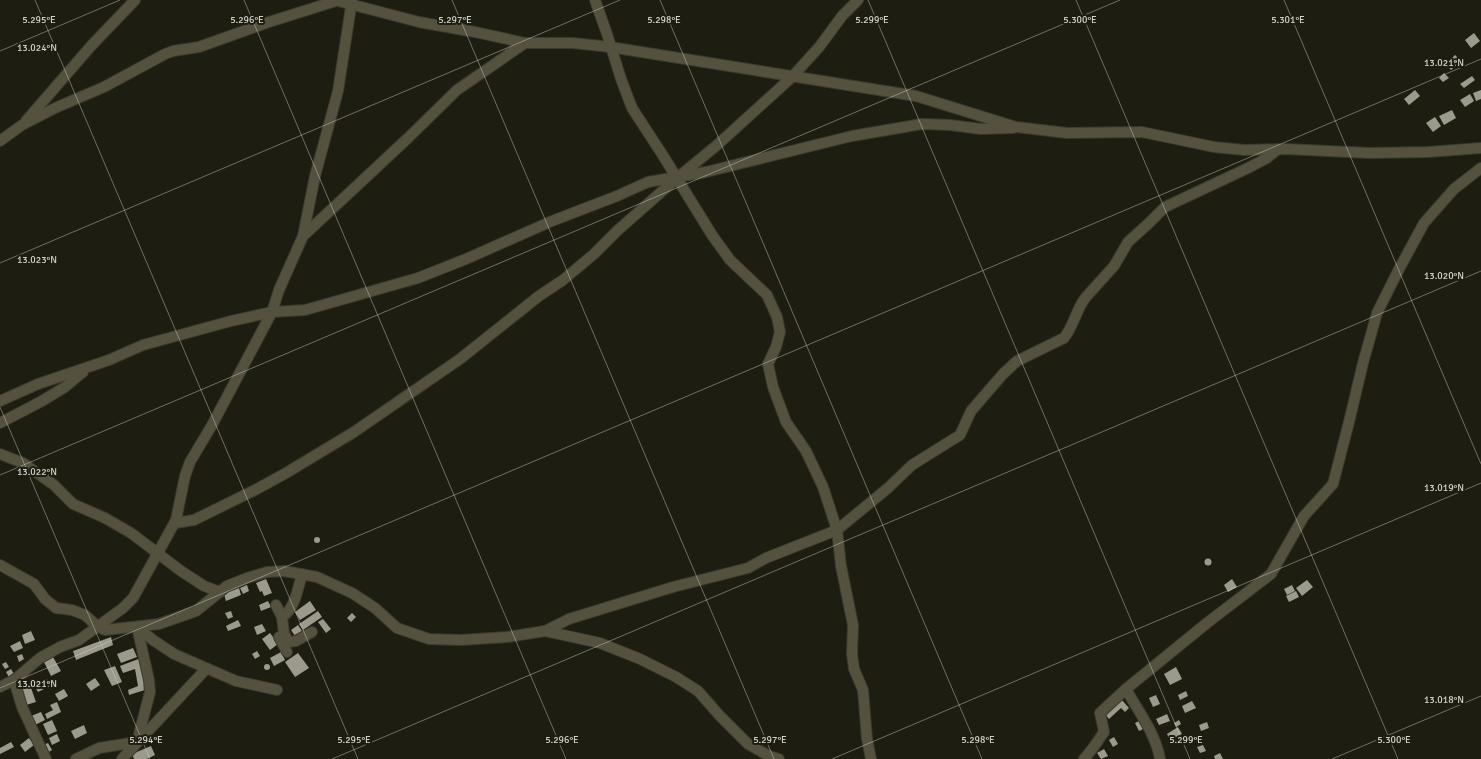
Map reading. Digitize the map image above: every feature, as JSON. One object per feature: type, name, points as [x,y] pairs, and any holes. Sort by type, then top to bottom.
[{"type":"street","points":[[22,125],[91,46],[135,0]]},
{"type":"street","points":[[0,141],[22,125],[54,108],[104,87],[165,54],[198,47],[337,0],[351,2],[419,22],[525,43],[573,43],[610,47],[916,96],[1016,127],[1067,133],[1142,132],[1214,147],[1244,150],[1286,149],[1369,153],[1428,152],[1481,148]]},
{"type":"street","points":[[595,0],[608,34],[610,47],[620,79],[632,108],[712,235],[730,260],[767,296],[777,317],[780,332],[776,347],[768,364],[773,387],[786,422],[806,451],[823,487],[837,530],[841,566],[853,625],[852,654],[854,669],[863,690],[867,739],[871,759]]},
{"type":"street","points":[[175,523],[194,520],[286,473],[354,432],[460,359],[533,300],[563,280],[589,259],[617,231],[716,146],[792,77],[820,46],[842,16],[858,0]]},
{"type":"street","points":[[0,687],[14,680],[40,658],[79,640],[123,608],[133,598],[175,523],[185,476],[190,462],[212,425],[272,312],[279,290],[302,236],[315,176],[338,91],[351,2]]},
{"type":"street","points":[[302,236],[403,143],[457,90],[525,43]]},
{"type":"street","points":[[0,401],[38,384],[109,360],[143,345],[231,321],[272,312],[305,310],[418,278],[648,182],[677,178],[852,136],[922,124],[950,125],[982,129],[1003,129],[1016,127]]},
{"type":"street","points":[[0,565],[34,584],[45,599],[56,608],[72,610],[85,615],[98,627],[105,630],[159,624],[196,611],[227,586],[267,572],[284,571],[317,577],[352,593],[375,608],[397,628],[429,639],[461,640],[507,637],[545,631],[570,620],[674,587],[748,568],[766,558],[837,530],[888,488],[912,465],[960,434],[971,411],[1017,361],[1064,338],[1077,317],[1082,302],[1114,266],[1128,242],[1149,224],[1160,211],[1184,197],[1248,168],[1267,158],[1278,149]]},
{"type":"street","points":[[1084,759],[1104,732],[1100,713],[1126,689],[1207,623],[1271,574],[1304,516],[1333,484],[1362,363],[1377,313],[1424,223],[1454,189],[1481,168]]},
{"type":"street","points":[[0,422],[42,401],[65,387],[89,367]]},
{"type":"street","points":[[0,454],[23,463],[54,485],[74,504],[105,518],[131,533],[181,571],[204,586],[220,592]]},
{"type":"street","points":[[287,652],[277,632],[291,605],[302,574]]},
{"type":"street","points":[[276,605],[288,642],[296,641],[312,632]]},
{"type":"street","points":[[137,627],[152,640],[174,654],[206,669],[236,681],[277,690]]},
{"type":"street","points":[[137,627],[140,645],[150,680],[150,692],[137,742]]},
{"type":"street","points":[[545,631],[600,643],[640,659],[676,677],[698,691],[748,744],[770,756],[779,759]]},
{"type":"street","points":[[122,759],[206,669]]},
{"type":"street","points":[[14,680],[22,708],[46,759]]},
{"type":"street","points":[[1126,689],[1152,737],[1160,759]]},
{"type":"street","points":[[76,759],[99,748],[137,742]]},
{"type":"building","points":[[1474,33],[1480,41],[1471,48],[1465,40]]},
{"type":"building","points":[[1455,55],[1461,61],[1451,70],[1446,64]]},
{"type":"building","points":[[1444,73],[1449,78],[1443,82],[1439,78]]},
{"type":"building","points":[[1472,76],[1475,80],[1464,88],[1460,84]]},
{"type":"building","points":[[1415,90],[1420,96],[1409,105],[1404,99]]},
{"type":"building","points":[[1481,90],[1481,99],[1476,101],[1473,93]]},
{"type":"building","points":[[1470,94],[1474,101],[1465,107],[1460,100]]},
{"type":"building","points":[[1452,110],[1456,118],[1444,125],[1439,116]]},
{"type":"building","points":[[1435,117],[1441,126],[1433,132],[1426,123]]},
{"type":"building","points":[[317,537],[320,540],[317,543],[314,540]]},
{"type":"building","points":[[1208,559],[1211,562],[1208,565],[1205,562]]},
{"type":"building","points":[[266,579],[272,593],[264,596],[262,591],[260,592],[256,583]]},
{"type":"building","points":[[1232,579],[1237,587],[1228,592],[1224,585]]},
{"type":"building","points":[[1307,580],[1313,587],[1302,596],[1296,588]]},
{"type":"building","points":[[247,585],[249,591],[243,594],[240,588]]},
{"type":"building","points":[[1292,585],[1295,591],[1287,595],[1284,589]]},
{"type":"building","points":[[239,588],[241,595],[226,601],[224,594]]},
{"type":"building","points":[[1296,591],[1299,597],[1289,602],[1286,596]]},
{"type":"building","points":[[268,601],[271,607],[261,611],[259,605]]},
{"type":"building","points":[[310,601],[316,610],[300,620],[295,612]]},
{"type":"building","points":[[231,611],[233,617],[228,619],[225,613]]},
{"type":"building","points":[[318,611],[322,617],[303,630],[299,624]]},
{"type":"building","points":[[352,613],[356,617],[351,622],[347,618]]},
{"type":"building","points":[[323,619],[331,629],[326,633],[318,622]]},
{"type":"building","points":[[238,620],[241,626],[228,631],[226,626]]},
{"type":"building","points":[[262,624],[266,631],[257,635],[254,627]]},
{"type":"building","points":[[298,625],[302,631],[295,636],[291,630]]},
{"type":"building","points":[[31,631],[35,640],[25,644],[22,635]]},
{"type":"building","points":[[270,633],[278,644],[270,650],[262,639]]},
{"type":"building","points":[[111,637],[113,645],[76,660],[73,651]]},
{"type":"building","points":[[20,641],[23,648],[14,652],[10,646]]},
{"type":"building","points":[[133,648],[137,657],[121,663],[117,654]]},
{"type":"building","points":[[257,651],[260,656],[255,659],[252,654]]},
{"type":"building","points":[[281,652],[285,660],[274,666],[270,658]]},
{"type":"building","points":[[298,653],[309,668],[295,677],[285,662]]},
{"type":"building","points":[[22,654],[24,659],[19,662],[17,656]]},
{"type":"building","points":[[53,657],[61,671],[51,676],[44,662]]},
{"type":"building","points":[[141,658],[148,689],[129,695],[128,690],[138,686],[135,669],[123,673],[120,666]]},
{"type":"building","points":[[6,662],[9,667],[5,669],[2,664]]},
{"type":"building","points":[[267,664],[270,667],[267,670],[264,667]]},
{"type":"building","points":[[115,666],[122,682],[112,686],[104,670]]},
{"type":"building","points":[[1176,667],[1182,679],[1170,685],[1164,674]]},
{"type":"building","points":[[11,669],[14,674],[9,677],[6,672]]},
{"type":"building","points":[[95,678],[100,685],[91,691],[86,684]]},
{"type":"building","points":[[47,679],[50,686],[38,692],[34,685]]},
{"type":"building","points":[[30,685],[36,702],[26,705],[20,689]]},
{"type":"building","points":[[64,689],[68,696],[59,701],[55,694]]},
{"type":"building","points":[[1186,691],[1188,696],[1180,700],[1178,695]]},
{"type":"building","points":[[1156,695],[1160,704],[1153,707],[1149,698]]},
{"type":"building","points":[[1121,699],[1129,708],[1125,712],[1121,708],[1109,719],[1105,714]]},
{"type":"building","points":[[1192,701],[1196,708],[1185,713],[1182,706]]},
{"type":"building","points":[[57,702],[61,712],[47,719],[45,714],[53,710],[50,705]]},
{"type":"building","points":[[41,712],[45,720],[35,725],[31,716]]},
{"type":"building","points":[[1167,714],[1170,721],[1159,725],[1156,719]]},
{"type":"building","points":[[52,720],[57,731],[48,735],[43,724]]},
{"type":"building","points":[[1141,720],[1145,728],[1139,731],[1135,723]]},
{"type":"building","points":[[1179,720],[1181,724],[1176,727],[1174,723]]},
{"type":"building","points":[[1207,722],[1209,728],[1201,731],[1199,725]]},
{"type":"building","points":[[84,725],[87,733],[75,739],[71,731]]},
{"type":"building","points":[[1178,727],[1182,734],[1170,740],[1167,734]]},
{"type":"building","points":[[57,734],[60,741],[52,745],[49,738]]},
{"type":"building","points":[[1114,737],[1118,744],[1113,747],[1109,740]]},
{"type":"building","points":[[29,738],[34,745],[25,752],[20,745]]},
{"type":"building","points":[[11,742],[14,747],[0,754],[0,748]]},
{"type":"building","points":[[48,743],[52,750],[47,753],[43,745]]},
{"type":"building","points":[[1203,745],[1206,751],[1200,753],[1197,747]]},
{"type":"building","points":[[151,746],[155,755],[147,759],[134,759],[132,754]]},
{"type":"building","points":[[1104,749],[1108,756],[1101,759],[1097,753]]},
{"type":"building","points":[[1220,753],[1223,759],[1215,759],[1214,756]]}]
